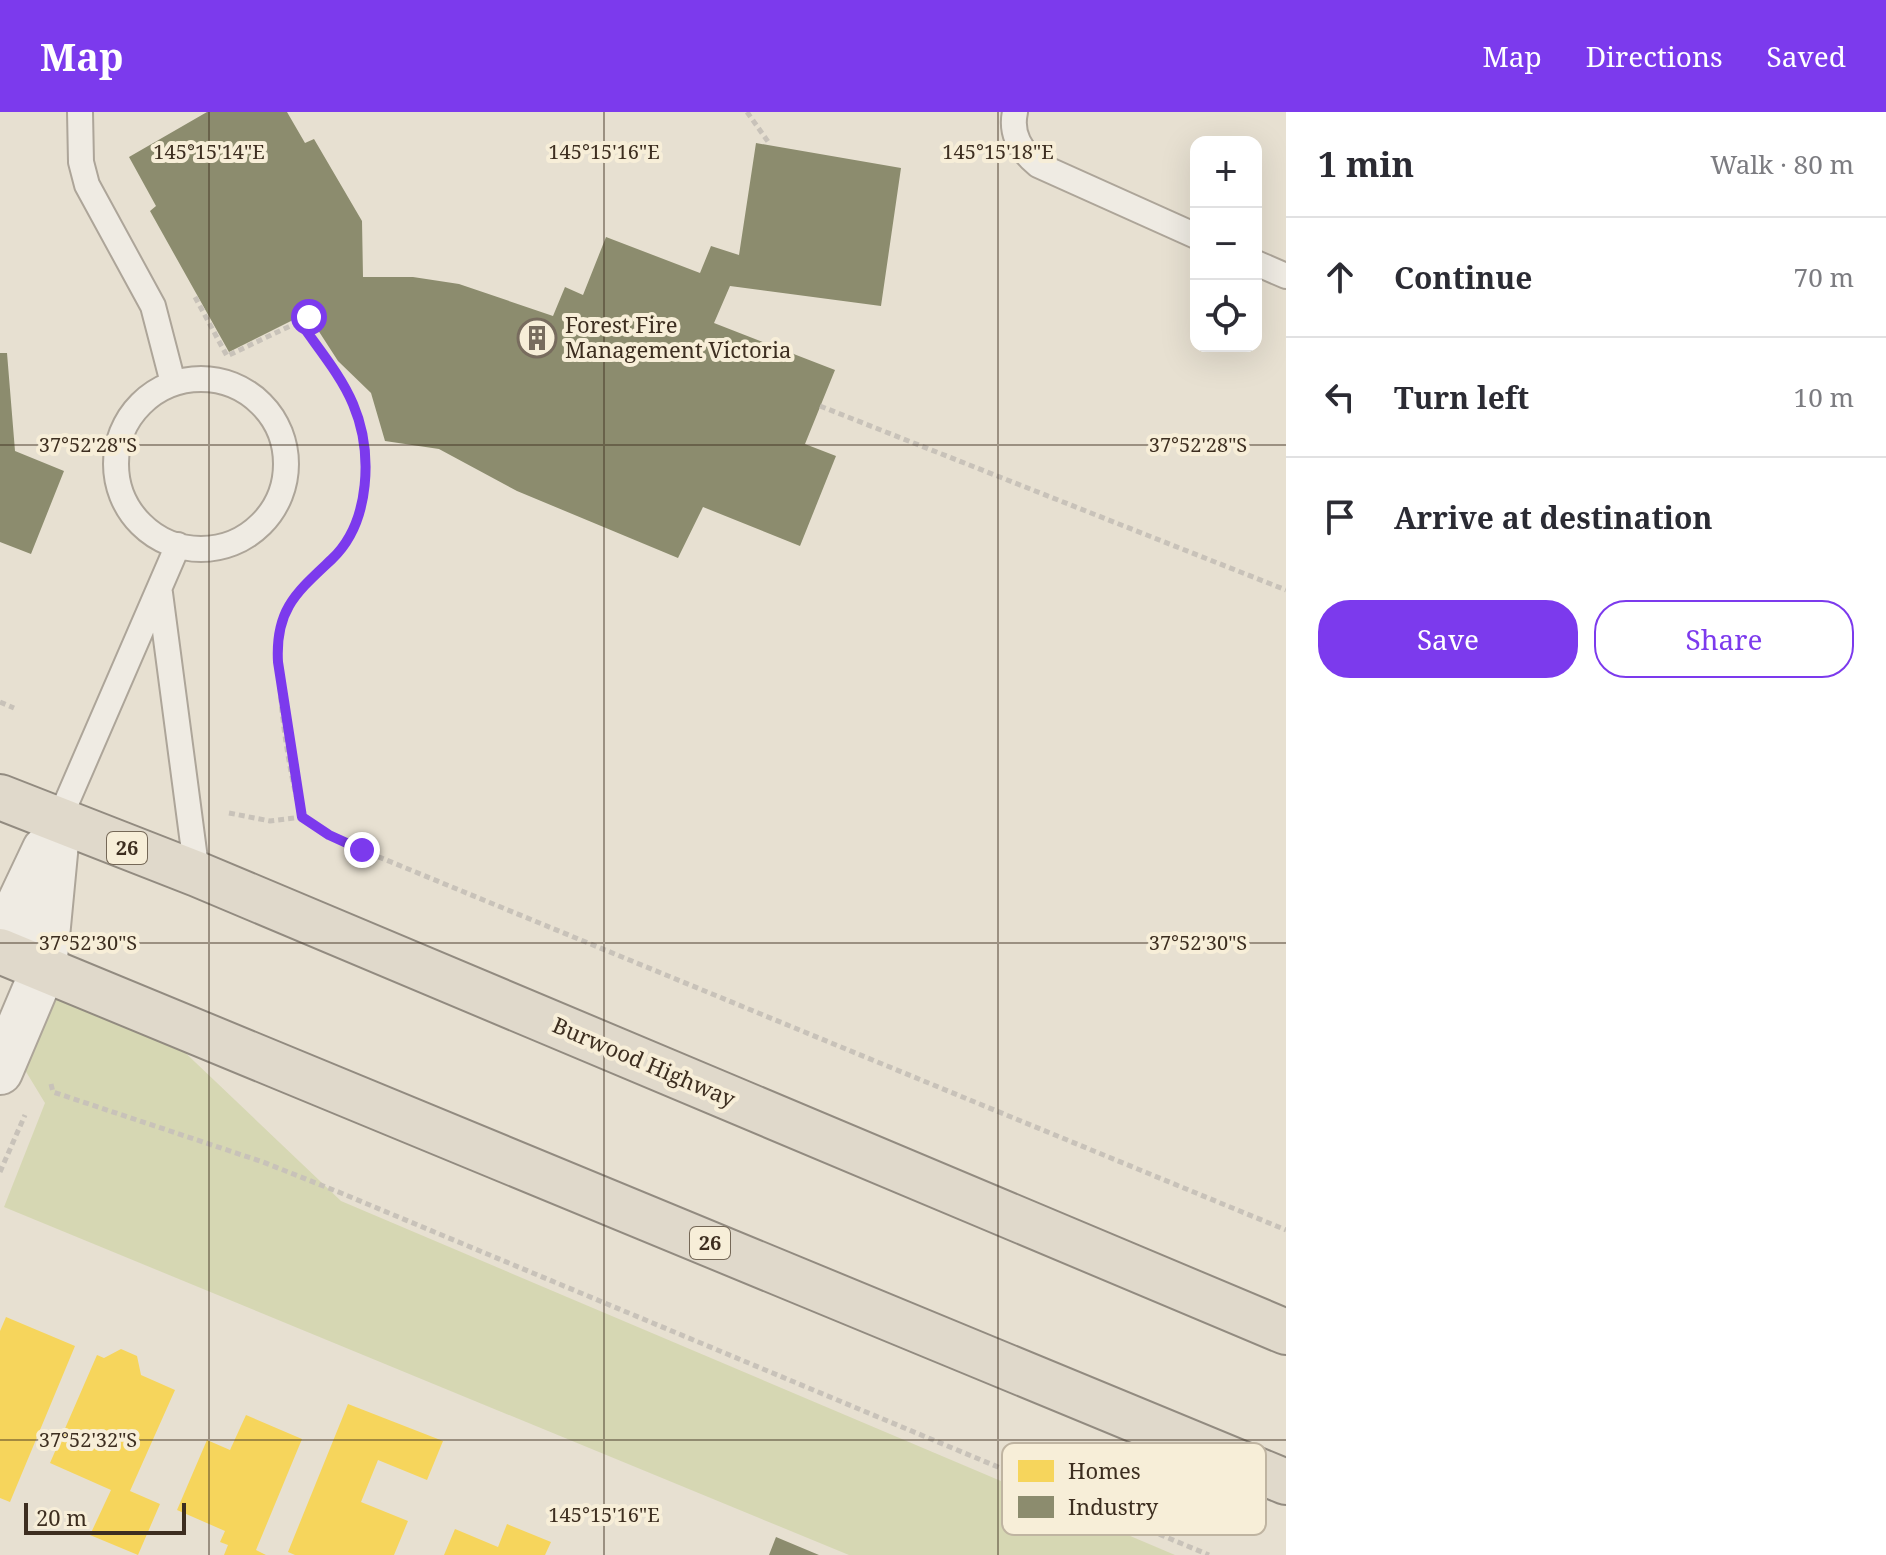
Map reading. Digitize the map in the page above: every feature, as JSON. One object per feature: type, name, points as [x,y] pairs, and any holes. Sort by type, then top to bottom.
[{"type":"highway","name":"Burwood Highway","points":[[0,797],[197,874],[1286,1332]]},
{"type":"highway","name":"26","points":[[0,951],[1192,1443]]},
{"type":"highway","name":"26","points":[[1266,1474],[1286,1482]]},
{"type":"street","points":[[0,944],[58,822]]},
{"type":"street","points":[[0,1072],[44,968],[58,822]]},
{"type":"lane","points":[[80,112],[81,162],[87,185],[153,306],[173,383]]},
{"type":"lane","points":[[1015,112],[1015,136],[1023,152],[1038,165],[1190,233]]},
{"type":"lane","points":[[1262,266],[1286,276]]},
{"type":"lane","points":[[195,379],[223,381],[248,392],[274,422],[287,460],[278,499],[253,531],[232,543],[209,549],[178,545],[160,538],[138,521],[123,499],[116,472],[118,445],[128,420],[146,398],[173,383],[195,379]]},
{"type":"lane","points":[[58,822],[178,545]]},
{"type":"lane","points":[[160,591],[197,874]]},
{"type":"path","points":[[747,112],[769,143]]},
{"type":"path","points":[[191,289],[227,356],[309,317]]},
{"type":"path","points":[[300,322],[353,402],[366,458],[363,494],[353,529],[334,558],[302,585],[280,625],[278,662],[302,817]]},
{"type":"path","points":[[820,406],[1286,590]]},
{"type":"path","points":[[0,702],[14,708]]},
{"type":"path","points":[[228,813],[270,821],[302,817],[329,835],[362,850],[1286,1230]]},
{"type":"path","points":[[50,1081],[53,1092]]},
{"type":"path","points":[[41,1095],[53,1092],[302,1178],[1002,1469]]},
{"type":"path","points":[[0,1172],[26,1112]]},
{"type":"path","points":[[1161,1535],[1209,1555]]},
{"type":"green space","points":[[44,968],[134,1004],[341,1201],[1002,1482],[1002,1535],[1128,1535],[1175,1555],[849,1555],[4,1207],[45,1103],[11,1047]]},
{"type":"building: Homes","points":[[6,1317],[75,1346],[10,1502],[0,1498],[0,1331]]},
{"type":"building: Homes","points":[[121,1349],[137,1356],[141,1375],[175,1390],[130,1491],[160,1504],[138,1555],[90,1535],[111,1490],[50,1463],[97,1355],[104,1358]]},
{"type":"building: Homes","points":[[348,1404],[443,1441],[427,1480],[378,1460],[361,1502],[408,1521],[394,1555],[295,1555],[288,1552]]},
{"type":"building: Homes","points":[[246,1415],[302,1439],[256,1550],[266,1555],[224,1555],[228,1545],[220,1542],[225,1531],[177,1510],[207,1440],[230,1450]]},
{"type":"building: Homes","points":[[507,1524],[551,1542],[545,1555],[444,1555],[455,1529],[498,1547]]},
{"type":"building: Industry","name":"Forest Fire Management Victoria","points":[[207,112],[287,112],[305,143],[314,139],[362,221],[363,277],[413,277],[459,284],[553,316],[565,287],[583,295],[606,237],[700,273],[711,246],[739,255],[756,143],[901,168],[881,306],[730,286],[714,323],[835,370],[805,444],[836,456],[800,546],[703,507],[678,558],[517,491],[439,449],[385,441],[371,393],[338,361],[307,313],[229,352],[150,211],[156,206],[129,157]]},
{"type":"building: Industry","points":[[0,353],[7,353],[15,451],[64,471],[31,554],[0,542]]},
{"type":"building: Industry","points":[[776,1537],[819,1555],[769,1555]]},
{"type":"place","name":"Forest Fire Management Victoria","points":[[537,338]]},
{"type":"route","points":[[309,317],[300,322],[353,402],[366,458],[363,494],[353,529],[345,544],[334,558],[302,585],[285,611],[280,625],[278,662],[297,801],[302,817],[329,835],[362,850]]}]
